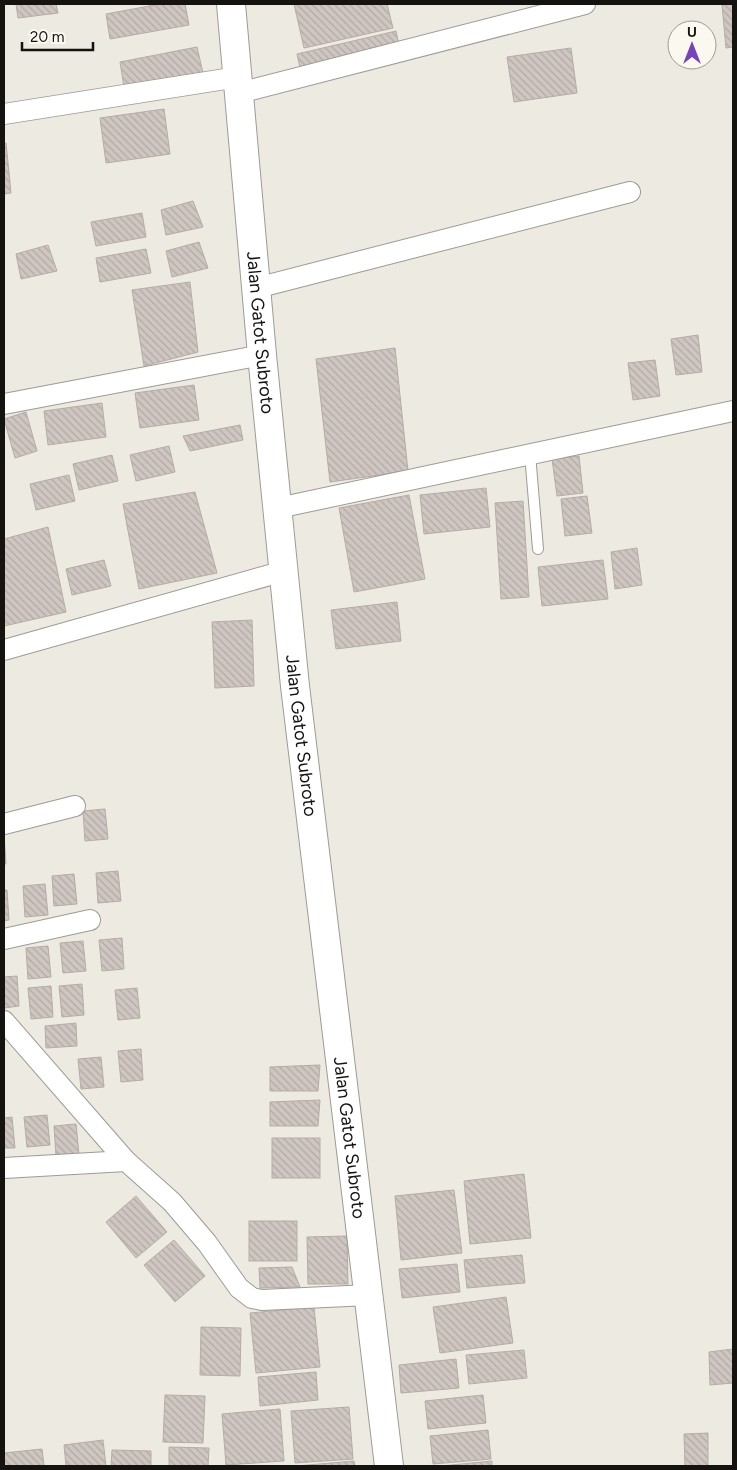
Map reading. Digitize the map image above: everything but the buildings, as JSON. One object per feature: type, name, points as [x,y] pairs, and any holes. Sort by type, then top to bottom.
[{"type":"street","name":"Jalan Gatot Subroto","points":[[231,4],[262,355],[295,686],[389,1466]]},
{"type":"street","points":[[4,114],[238,85],[584,4]]},
{"type":"street","points":[[256,288],[630,192]]},
{"type":"street","points":[[4,404],[262,355]]},
{"type":"street","points":[[278,508],[733,411]]},
{"type":"street","points":[[4,650],[284,571]]},
{"type":"street","points":[[4,824],[75,806]]},
{"type":"street","points":[[4,940],[90,920]]},
{"type":"street","points":[[4,1021],[126,1161],[172,1202],[206,1243],[232,1280],[246,1294],[252,1298],[262,1300],[369,1295]]},
{"type":"street","points":[[4,1168],[126,1161]]},
{"type":"lane","points":[[530,454],[538,549]]}]
